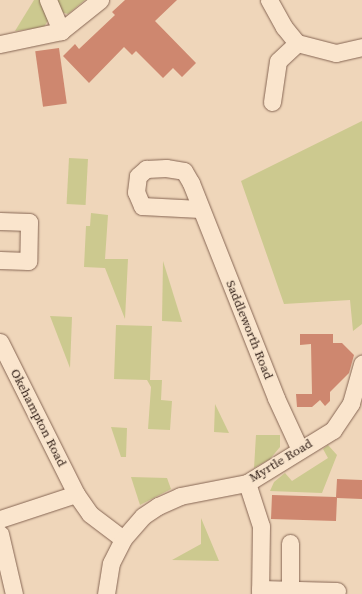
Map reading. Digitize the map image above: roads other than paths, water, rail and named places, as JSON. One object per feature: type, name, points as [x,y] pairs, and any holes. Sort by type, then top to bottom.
[{"type":"street","points":[[48,0],[60,31]]},
{"type":"street","points":[[0,44],[60,31],[100,0]]},
{"type":"street","points":[[269,0],[284,28],[297,43],[336,53],[362,47]]},
{"type":"street","points":[[272,102],[278,61],[297,43]]},
{"type":"street","name":"Saddleworth Road","points":[[200,208],[300,450]]},
{"type":"street","points":[[0,221],[29,222],[28,261],[0,260]]},
{"type":"street","name":"Okehampton Road","points":[[0,342],[76,494]]},
{"type":"street","name":"Myrtle Road","points":[[106,594],[111,563],[123,539],[143,516],[180,496],[247,483],[333,430],[351,403],[362,364]]},
{"type":"street","points":[[247,483],[261,526],[260,591],[337,591]]},
{"type":"street","points":[[0,519],[76,494],[90,514],[123,539]]},
{"type":"street","points":[[0,534],[14,594]]},
{"type":"street","points":[[290,543],[290,590]]}]
